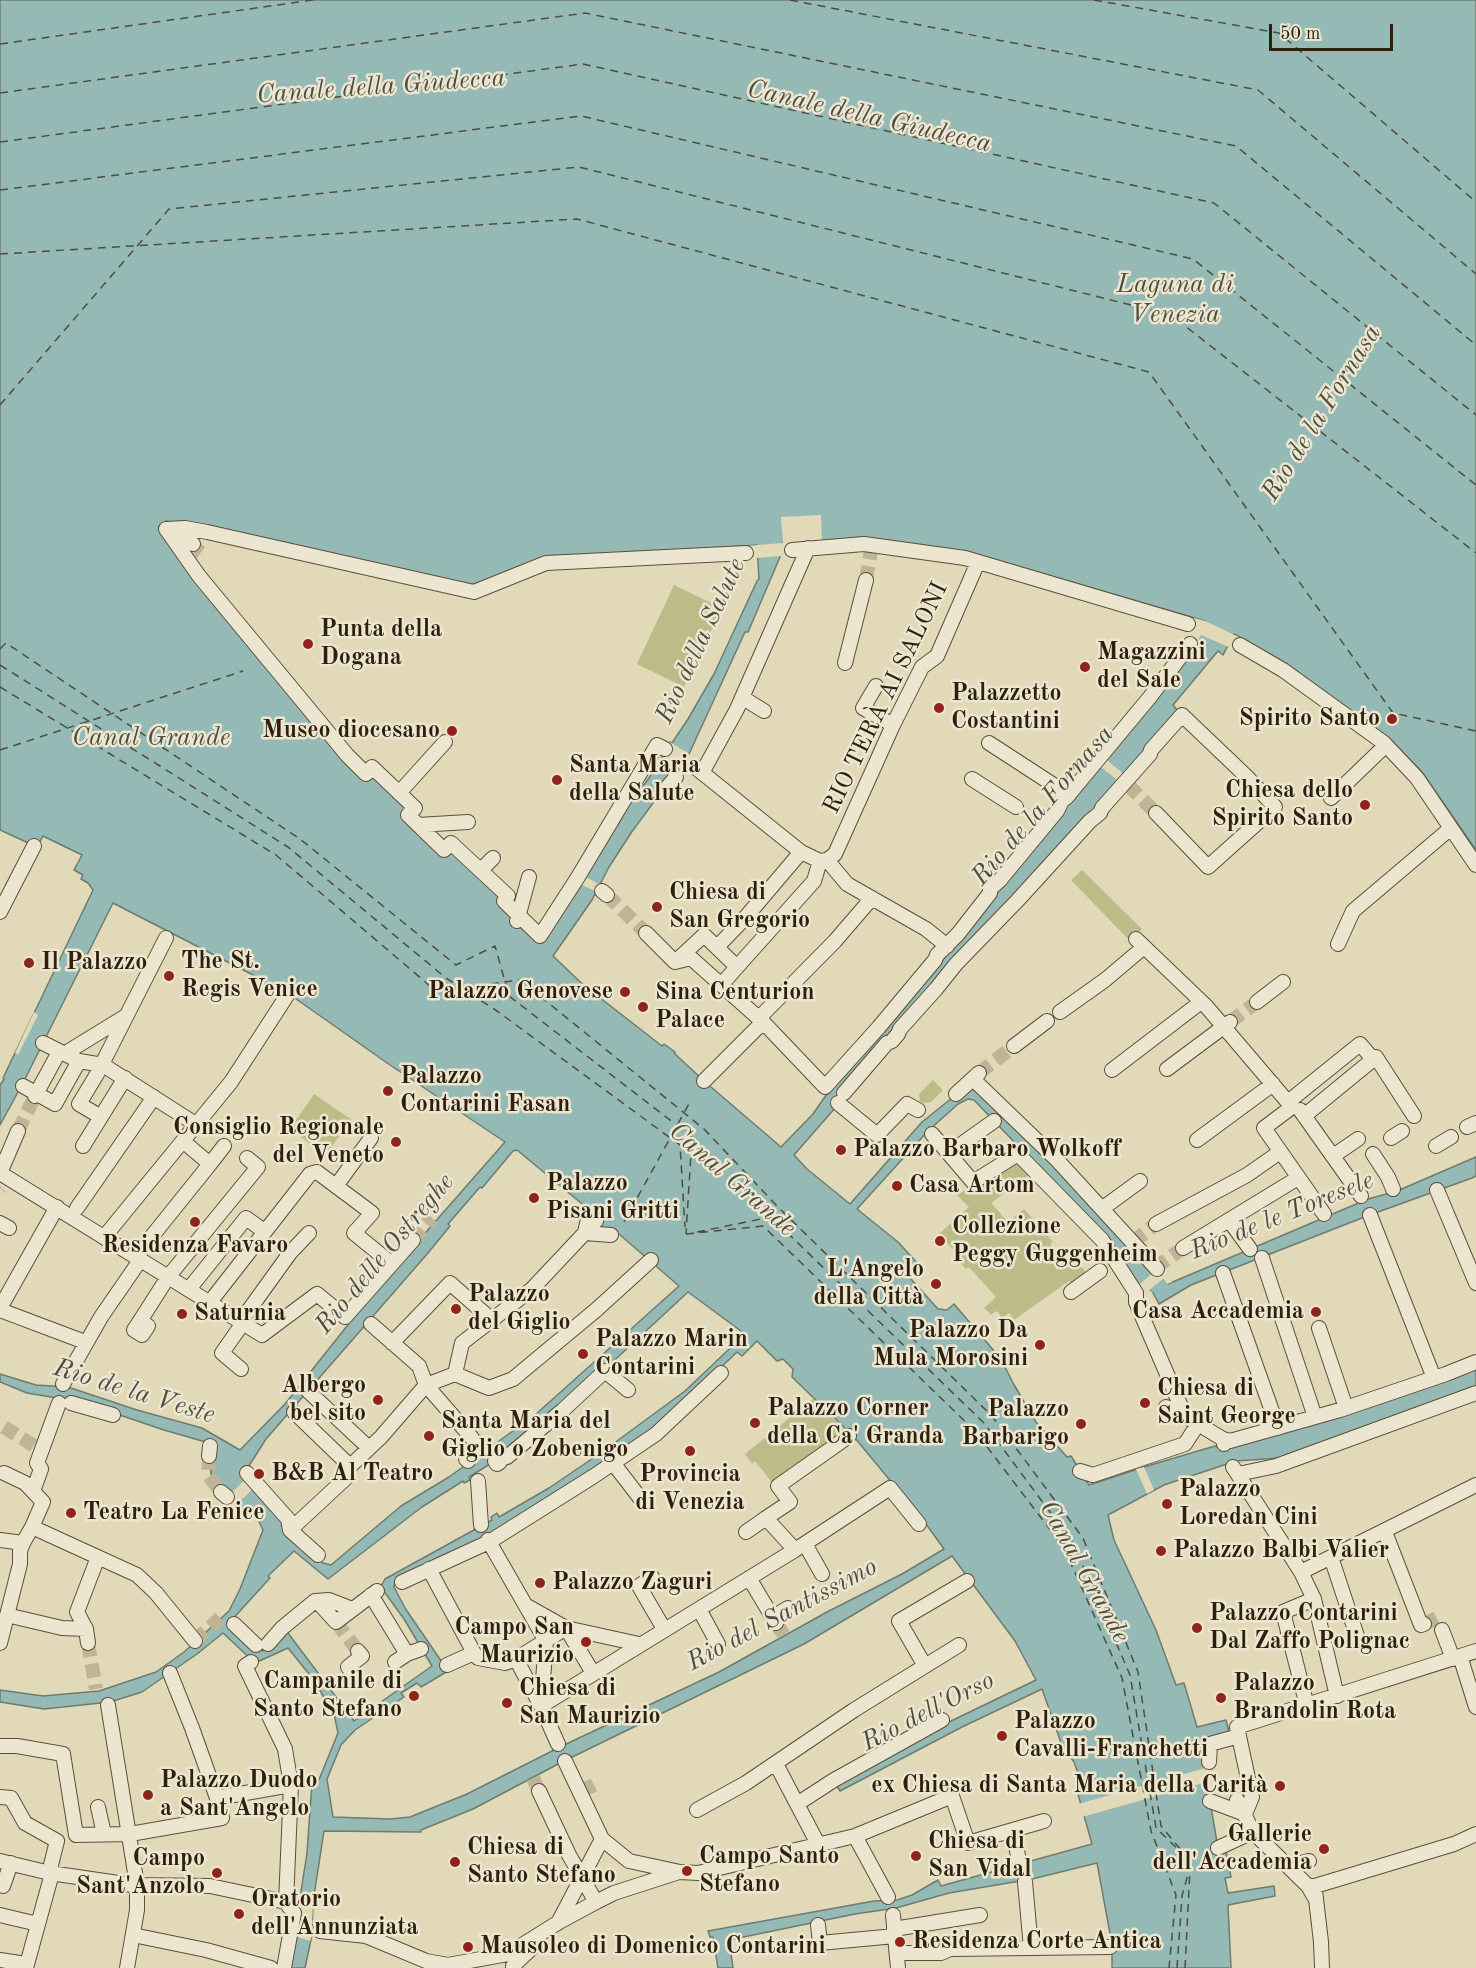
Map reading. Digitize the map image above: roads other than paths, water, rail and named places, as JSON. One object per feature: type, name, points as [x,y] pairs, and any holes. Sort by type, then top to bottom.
[{"type":"street","points":[[665,749],[657,746],[607,832],[540,936],[518,918],[504,901],[508,896],[481,870],[451,843],[444,850],[408,815],[415,808],[372,768],[366,774],[347,755],[200,544],[180,536],[200,544],[474,592],[546,563],[746,553]]},
{"type":"street","points":[[664,791],[689,770],[743,698],[808,548]]},
{"type":"street","points":[[792,550],[871,548],[965,558],[1188,624]]},
{"type":"street","name":"RIO TERÀ AI SALONI","points":[[737,967],[814,881],[922,667],[937,656],[978,562]]},
{"type":"street","points":[[845,663],[866,580]]},
{"type":"street","points":[[675,962],[692,958],[761,1020],[825,1087],[947,946],[990,893],[990,889],[1000,880],[1063,799],[1069,795],[1150,697],[1190,644]]},
{"type":"street","points":[[1240,645],[1283,669],[1386,745],[1417,778],[1476,865]]},
{"type":"street","points":[[876,686],[863,708],[893,725]]},
{"type":"street","points":[[743,698],[764,711]]},
{"type":"street","points":[[918,1110],[907,1104],[877,1135],[841,1098],[887,1043],[898,1035],[900,1029],[956,964],[1100,813],[1182,715],[1275,807],[1208,867],[1156,813]]},
{"type":"street","points":[[399,793],[445,742]]},
{"type":"street","points":[[989,742],[1069,795]]},
{"type":"street","points":[[1331,798],[1386,745]]},
{"type":"street","points":[[689,770],[801,852],[827,858],[847,884],[926,929],[947,946]]},
{"type":"street","points":[[972,779],[1016,807]]},
{"type":"street","points":[[418,825],[468,822]]},
{"type":"street","points":[[1338,944],[1353,911],[1451,828]]},
{"type":"street","points":[[0,912],[34,846]]},
{"type":"street","points":[[717,947],[801,852]]},
{"type":"street","points":[[481,870],[493,858]]},
{"type":"street","points":[[518,918],[529,877]]},
{"type":"street","points":[[704,1081],[872,898]]},
{"type":"street","points":[[646,933],[675,962]]},
{"type":"street","points":[[675,962],[704,935],[737,967],[722,984]]},
{"type":"street","points":[[100,1117],[79,1104],[100,1068],[166,938]]},
{"type":"street","points":[[1060,1012],[1105,980],[1140,943],[1227,1024],[1290,1104],[1296,1104],[1361,1196]]},
{"type":"street","points":[[1257,1002],[1283,982]]},
{"type":"street","points":[[105,1236],[231,1082],[288,994]]},
{"type":"street","points":[[1112,1070],[1202,1002]]},
{"type":"street","points":[[35,1094],[62,1053],[126,1016]]},
{"type":"street","points":[[1014,1046],[1047,1022]]},
{"type":"street","points":[[1167,1069],[1227,1024]]},
{"type":"street","points":[[23,1086],[55,1104],[93,1036]]},
{"type":"street","points":[[43,1043],[78,1063],[100,1068],[125,1078],[197,1125]]},
{"type":"street","points":[[1324,1214],[1264,1128],[1360,1044],[1373,1059]]},
{"type":"street","points":[[1304,1116],[1376,1057],[1414,1116]]},
{"type":"street","points":[[956,1094],[976,1076],[1103,1208],[1157,1269]]},
{"type":"street","points":[[83,1146],[125,1078]]},
{"type":"street","points":[[1197,1140],[1273,1084]]},
{"type":"street","points":[[77,1208],[154,1097]]},
{"type":"street","points":[[949,1153],[994,1121]]},
{"type":"street","points":[[18,1131],[3,1179],[57,1207],[139,1257],[165,1281],[189,1289],[262,1335],[317,1294],[345,1317],[413,1240]]},
{"type":"street","points":[[932,1134],[973,1182],[1018,1154],[1102,1240],[1139,1292],[1136,1302],[1172,1404],[1224,1442],[1346,1408],[1476,1362]]},
{"type":"street","points":[[1436,1146],[1451,1137]]},
{"type":"street","points":[[336,1186],[371,1138]]},
{"type":"street","points":[[1333,1156],[1358,1139]]},
{"type":"street","points":[[184,1142],[210,1164]]},
{"type":"street","points":[[63,1384],[85,1342],[139,1257],[224,1146]]},
{"type":"street","points":[[1156,1224],[1247,1175],[1280,1152]]},
{"type":"street","points":[[1373,1154],[1393,1189]]},
{"type":"street","points":[[140,1321],[165,1281],[258,1167],[247,1158]]},
{"type":"street","points":[[210,1302],[288,1200],[310,1174],[317,1172],[372,1213],[354,1233],[392,1264]]},
{"type":"street","points":[[1183,1248],[1298,1178]]},
{"type":"street","points":[[1103,1208],[1140,1181]]},
{"type":"street","points":[[1437,1190],[1476,1283]]},
{"type":"street","points":[[57,1207],[0,1309],[85,1342]]},
{"type":"street","points":[[1370,1215],[1434,1378]]},
{"type":"street","points":[[189,1289],[246,1218],[264,1231]]},
{"type":"street","points":[[455,1374],[462,1343],[532,1289],[585,1233],[593,1218]]},
{"type":"street","points":[[1228,1220],[1250,1249]]},
{"type":"street","points":[[241,1369],[222,1353],[290,1253],[309,1233]]},
{"type":"street","points":[[585,1233],[611,1235]]},
{"type":"street","points":[[1262,1257],[1315,1417]]},
{"type":"street","points":[[290,1530],[346,1478],[344,1472],[381,1437],[426,1385],[455,1374],[489,1388],[513,1379],[651,1260]]},
{"type":"street","points":[[1071,1292],[1100,1271]]},
{"type":"street","points":[[1223,1274],[1278,1428]]},
{"type":"street","points":[[392,1343],[450,1282],[494,1320]]},
{"type":"street","points":[[371,1324],[419,1366],[426,1385],[483,1452],[563,1410],[605,1371],[628,1390]]},
{"type":"street","points":[[1319,1328],[1346,1408]]},
{"type":"street","points":[[402,1582],[489,1541],[613,1463],[656,1434],[721,1373]]},
{"type":"street","points":[[309,1392],[369,1448]]},
{"type":"street","points":[[1337,1696],[1314,1599],[1301,1572],[1236,1471],[1276,1466],[1476,1393]]},
{"type":"street","points":[[29,1487],[41,1469],[39,1454],[65,1403],[114,1416]]},
{"type":"street","points":[[294,1412],[350,1466]]},
{"type":"street","points":[[1080,1472],[1093,1475],[1138,1464],[1185,1444],[1198,1424]]},
{"type":"street","points":[[746,1532],[790,1502],[778,1486],[849,1436]]},
{"type":"street","points":[[613,1463],[640,1498]]},
{"type":"street","points":[[0,1643],[10,1616],[20,1564],[20,1551],[43,1502],[29,1487],[4,1473]]},
{"type":"street","points":[[247,1473],[288,1519],[290,1530],[318,1556]]},
{"type":"street","points":[[478,1481],[481,1526]]},
{"type":"street","points":[[1301,1572],[1476,1485]]},
{"type":"street","points":[[542,1707],[890,1488],[919,1524]]},
{"type":"street","points":[[766,1518],[800,1546],[822,1574]]},
{"type":"street","points":[[32,1527],[147,1582],[194,1641]]},
{"type":"street","points":[[1385,1532],[1421,1625],[1424,1624]]},
{"type":"street","points":[[0,1540],[23,1543]]},
{"type":"street","points":[[489,1541],[546,1641],[542,1707]]},
{"type":"street","points":[[10,1616],[87,1636],[77,1612],[98,1557]]},
{"type":"street","points":[[1331,1557],[1359,1642]]},
{"type":"street","points":[[429,1569],[478,1658],[495,1663],[505,1663],[516,1659],[566,1628]]},
{"type":"street","points":[[652,1577],[639,1586],[664,1629]]},
{"type":"street","points":[[749,1578],[774,1620],[788,1608]]},
{"type":"street","points":[[923,1662],[899,1621],[967,1581]]},
{"type":"street","points":[[234,1624],[262,1645],[282,1628],[323,1600],[326,1585]]},
{"type":"street","points":[[323,1600],[351,1609],[375,1593],[406,1654]]},
{"type":"street","points":[[1307,1707],[1282,1612],[1314,1599]]},
{"type":"street","points":[[525,1605],[566,1628],[639,1644]]},
{"type":"street","points":[[699,1609],[718,1644]]},
{"type":"street","points":[[566,1628],[593,1673]]},
{"type":"street","points":[[1442,1630],[1476,1707]]},
{"type":"street","points":[[697,1810],[771,1767],[923,1662],[959,1646]]},
{"type":"street","points":[[395,1662],[406,1654],[421,1649]]},
{"type":"street","points":[[354,1675],[348,1667],[362,1656],[358,1651]]},
{"type":"street","points":[[1245,1814],[1252,1797],[1237,1727],[1307,1707],[1476,1651]]},
{"type":"street","points":[[447,1665],[474,1654]]},
{"type":"street","points":[[516,1659],[542,1707],[558,1744]]},
{"type":"street","points":[[251,1662],[245,1666],[285,1749],[290,1779],[291,1934],[284,1968]]},
{"type":"street","points":[[0,1746],[17,1746],[63,1754],[76,1835],[130,1834],[222,1818],[212,1783],[170,1673]]},
{"type":"street","points":[[108,1705],[130,1834],[137,1910],[127,1968]]},
{"type":"street","points":[[797,1804],[834,1780],[942,1720]]},
{"type":"street","points":[[1209,1762],[1210,1744],[1239,1736]]},
{"type":"street","points":[[565,1761],[602,1839],[629,1860],[680,1872],[698,1873],[855,1836],[952,1796],[968,1843],[1044,1821]]},
{"type":"street","points":[[771,1767],[786,1782],[818,1844]]},
{"type":"street","points":[[217,1798],[290,1779]]},
{"type":"street","points":[[539,1791],[569,1855],[596,1902]]},
{"type":"street","points":[[0,1797],[11,1798],[25,1823],[57,1841],[51,1877],[26,1966],[0,1960]]},
{"type":"street","points":[[1237,1800],[1253,1832],[1312,1890],[1321,1942],[1322,1968]]},
{"type":"street","points":[[1210,1801],[1245,1814]]},
{"type":"street","points":[[98,1807],[104,1834]]},
{"type":"street","points":[[1013,1830],[1020,1861]]},
{"type":"street","points":[[1218,1848],[1253,1832]]},
{"type":"street","points":[[855,1836],[888,1897]]},
{"type":"street","points":[[1312,1890],[1475,1837]]},
{"type":"street","points":[[559,1922],[602,1839]]},
{"type":"street","points":[[1288,1866],[1309,1861]]},
{"type":"street","points":[[3,1886],[5,1862],[50,1873],[135,1885],[210,1886],[290,1908]]},
{"type":"street","points":[[320,1931],[366,1936],[424,1964],[512,1963],[559,1922],[614,1893],[680,1872]]},
{"type":"street","points":[[1025,1882],[1031,1948]]},
{"type":"street","points":[[0,1915],[38,1924]]},
{"type":"street","points":[[818,1925],[820,1943],[894,1926],[980,1915]]},
{"type":"street","points":[[894,1926],[898,1968]]},
{"type":"street","points":[[132,1939],[206,1950],[271,1968]]},
{"type":"street","points":[[897,1953],[942,1953],[950,1949],[1110,1947]]},
{"type":"water","name":"Laguna di Venezia","points":[[0,0],[1476,0],[1476,850],[1422,772],[1392,741],[1287,664],[1234,634],[1223,655],[1218,651],[1173,705],[1178,711],[1119,783],[794,1155],[807,1169],[850,1204],[922,1122],[968,1085],[971,1085],[1030,1140],[1168,1284],[1368,1199],[1397,1191],[1476,1157],[1476,1176],[1472,1178],[1367,1216],[1191,1285],[1159,1304],[1153,1293],[1139,1285],[1106,1238],[974,1100],[968,1099],[958,1104],[927,1132],[857,1209],[898,1242],[918,1264],[910,1270],[910,1278],[938,1309],[947,1310],[954,1304],[1001,1359],[1036,1422],[1067,1457],[1071,1456],[1089,1485],[1215,1446],[1221,1448],[1476,1365],[1476,1390],[1293,1457],[1236,1461],[1164,1485],[1108,1515],[1114,1540],[1156,1630],[1176,1685],[1184,1683],[1197,1727],[1226,1720],[1229,1732],[1204,1740],[1206,1778],[1218,1848],[1226,1851],[1231,1877],[1225,1878],[1228,1893],[1274,1886],[1275,1896],[1228,1905],[1231,1968],[1112,1968],[1112,1944],[1097,1863],[1032,1879],[949,1893],[896,1908],[855,1914],[729,1940],[733,1968],[718,1968],[713,1937],[710,1937],[708,1931],[874,1901],[897,1900],[912,1895],[938,1880],[941,1886],[1092,1844],[1076,1787],[1078,1786],[1078,1773],[1074,1762],[1068,1754],[1065,1754],[1042,1689],[962,1727],[840,1791],[835,1783],[949,1722],[1036,1680],[1015,1641],[952,1556],[804,1644],[562,1762],[473,1809],[421,1830],[421,1832],[324,1831],[313,1902],[312,1935],[305,1968],[289,1968],[307,1853],[312,1783],[318,1782],[338,1733],[334,1714],[313,1679],[288,1648],[255,1663],[223,1633],[142,1692],[110,1702],[44,1709],[0,1702],[0,1690],[43,1696],[99,1691],[156,1672],[184,1652],[229,1611],[263,1530],[257,1518],[236,1507],[237,1505],[211,1474],[209,1443],[81,1402],[27,1393],[0,1382],[0,1374],[36,1385],[68,1387],[137,1410],[202,1428],[240,1450],[285,1404],[356,1312],[505,1142],[289,994],[274,986],[269,994],[251,984],[255,976],[113,903],[0,1125],[0,1085],[93,890],[81,879],[83,875],[74,870],[82,855],[43,836],[37,847],[0,830]],"holes":[[[166,521],[474,585],[544,560],[757,545],[759,579],[714,674],[688,719],[672,743],[670,742],[661,756],[663,758],[636,796],[631,797],[621,813],[622,818],[540,942],[497,902],[502,896],[372,774],[160,532],[159,526]],[[865,539],[969,552],[1205,621],[1193,647],[831,1088],[813,1114],[781,1147],[704,1081],[675,1052],[664,1044],[662,1046],[599,997],[597,998],[553,956],[592,900],[609,867],[631,833],[689,754],[745,632],[748,632],[780,557],[782,543]],[[517,1150],[587,1208],[585,1210],[614,1238],[619,1234],[679,1286],[535,1415],[449,1477],[401,1506],[331,1565],[323,1563],[297,1540],[245,1472],[266,1439],[428,1253],[450,1226],[448,1224],[513,1151]],[[688,1292],[745,1334],[685,1391],[602,1452],[549,1488],[499,1517],[497,1513],[491,1517],[492,1520],[385,1579],[381,1586],[383,1590],[404,1619],[432,1666],[354,1721],[285,1629],[272,1645],[263,1651],[256,1648],[229,1623],[270,1578],[268,1576],[294,1551],[328,1579],[422,1507],[463,1481],[464,1483],[470,1480],[469,1477],[498,1459],[605,1369]],[[757,1341],[777,1361],[783,1359],[793,1369],[792,1377],[855,1438],[944,1549],[719,1672],[562,1746],[467,1794],[410,1817],[390,1819],[333,1817],[327,1779],[341,1745],[355,1730],[404,1697],[401,1693],[417,1683],[421,1687],[448,1671],[405,1608],[394,1587],[395,1581],[524,1517],[659,1427],[737,1352],[742,1356]]]},
{"type":"tunnel","points":[[191,554],[203,538]]},
{"type":"tunnel","points":[[866,580],[871,551]]},
{"type":"tunnel","points":[[1128,785],[1156,813]]},
{"type":"tunnel","points":[[607,895],[646,933]]},
{"type":"tunnel","points":[[1230,1022],[1257,1002]]},
{"type":"tunnel","points":[[979,1073],[1014,1046]]},
{"type":"tunnel","points":[[18,1131],[35,1096]]},
{"type":"tunnel","points":[[413,1240],[432,1218]]},
{"type":"tunnel","points":[[1133,1242],[1156,1224]]},
{"type":"tunnel","points":[[1155,1268],[1183,1248]]},
{"type":"tunnel","points":[[4,1427],[39,1449]]},
{"type":"tunnel","points":[[209,1456],[208,1475],[221,1492]]},
{"type":"tunnel","points":[[195,1641],[220,1618]]},
{"type":"tunnel","points":[[1424,1624],[1437,1618],[1442,1630]]},
{"type":"tunnel","points":[[336,1622],[358,1651]]},
{"type":"tunnel","points":[[776,1623],[784,1635]]},
{"type":"tunnel","points":[[88,1643],[96,1689]]},
{"type":"tunnel","points":[[533,1778],[539,1791]]},
{"type":"tunnel","points":[[582,1791],[594,1785]]},
{"type":"place","name":"Punta della Dogana","points":[[308,644]]},
{"type":"place","name":"Magazzini del Sale","points":[[1085,667]]},
{"type":"place","name":"Palazzetto Costantini","points":[[939,708]]},
{"type":"place","name":"Spirito Santo","points":[[1392,719]]},
{"type":"place","name":"Museo diocesano","points":[[452,731]]},
{"type":"place","name":"Santa Maria della Salute","points":[[557,780]]},
{"type":"place","name":"Chiesa dello Spirito Santo","points":[[1365,805]]},
{"type":"place","name":"Chiesa di San Gregorio","points":[[657,907]]},
{"type":"place","name":"Il Palazzo","points":[[29,963]]},
{"type":"place","name":"The St. Regis Venice","points":[[169,976]]},
{"type":"place","name":"Palazzo Genovese","points":[[625,992]]},
{"type":"place","name":"Sina Centurion Palace","points":[[643,1007]]},
{"type":"place","name":"Palazzo Contarini Fasan","points":[[388,1091]]},
{"type":"place","name":"Consiglio Regionale del Veneto","points":[[396,1142]]},
{"type":"place","name":"Palazzo Barbaro Wolkoff","points":[[841,1150]]},
{"type":"place","name":"Casa Artom","points":[[897,1186]]},
{"type":"place","name":"Palazzo Pisani Gritti","points":[[534,1198]]},
{"type":"place","name":"Residenza Favaro","points":[[195,1222]]},
{"type":"place","name":"Collezione Peggy Guggenheim","points":[[940,1241]]},
{"type":"place","name":"L'Angelo della Città","points":[[936,1284]]},
{"type":"place","name":"Palazzo del Giglio","points":[[456,1309]]},
{"type":"place","name":"Casa Accademia","points":[[1316,1312]]},
{"type":"place","name":"Saturnia","points":[[182,1314]]},
{"type":"place","name":"Palazzo Da Mula Morosini","points":[[1040,1345]]},
{"type":"place","name":"Palazzo Marin Contarini","points":[[583,1354]]},
{"type":"place","name":"Albergo bel sito","points":[[378,1400]]},
{"type":"place","name":"Chiesa di Saint George","points":[[1145,1403]]},
{"type":"place","name":"Palazzo Corner della Ca' Granda","points":[[755,1423]]},
{"type":"place","name":"Palazzo Barbarigo","points":[[1081,1424]]},
{"type":"place","name":"Santa Maria del Giglio o Zobenigo","points":[[429,1436]]},
{"type":"place","name":"Provincia di Venezia","points":[[690,1451]]},
{"type":"place","name":"B&B Al Teatro","points":[[259,1474]]},
{"type":"place","name":"Palazzo Loredan Cini","points":[[1167,1504]]},
{"type":"place","name":"Teatro La Fenice","points":[[71,1513]]},
{"type":"place","name":"Palazzo Balbi Valier","points":[[1161,1551]]},
{"type":"place","name":"Palazzo Zaguri","points":[[540,1583]]},
{"type":"place","name":"Palazzo Contarini Dal Zaffo Polignac","points":[[1197,1628]]},
{"type":"place","name":"Campo San Maurizio","points":[[586,1642]]},
{"type":"place","name":"Campanile di Santo Stefano","points":[[414,1696]]},
{"type":"place","name":"Palazzo Brandolin Rota","points":[[1221,1698]]},
{"type":"place","name":"Chiesa di San Maurizio","points":[[507,1703]]},
{"type":"place","name":"Palazzo Cavalli-Franchetti","points":[[1002,1736]]},
{"type":"place","name":"ex Chiesa di Santa Maria della Carità","points":[[1280,1786]]},
{"type":"place","name":"Palazzo Duodo a Sant'Angelo","points":[[148,1795]]},
{"type":"place","name":"Gallerie dell'Accademia","points":[[1324,1849]]},
{"type":"place","name":"Chiesa di San Vidal","points":[[916,1856]]},
{"type":"place","name":"Chiesa di Santo Stefano","points":[[455,1862]]},
{"type":"place","name":"Campo Santo Stefano","points":[[687,1871]]},
{"type":"place","name":"Campo Sant'Anzolo","points":[[217,1873]]},
{"type":"place","name":"Oratorio dell'Annunziata","points":[[239,1914]]},
{"type":"place","name":"Residenza Corte Antica","points":[[900,1942]]},
{"type":"place","name":"Mausoleo di Domenico Contarini","points":[[468,1947]]},
{"type":"water label","name":"Canale della Giudecca","points":[[381,87]]},
{"type":"water label","name":"Canale della Giudecca","points":[[869,117]]},
{"type":"water label","name":"Rio de la Fornasa","points":[[1322,413]]},
{"type":"water label","name":"Rio della Salute","points":[[701,641]]},
{"type":"water label","name":"Canal Grande","points":[[151,738]]},
{"type":"water label","name":"Rio de la Fornasa","points":[[1043,806]]},
{"type":"water label","name":"Canal Grande","points":[[732,1180]]},
{"type":"water label","name":"Rio de le Toresele","points":[[1282,1216]]},
{"type":"water label","name":"Rio delle Ostreghe","points":[[385,1254]]},
{"type":"water label","name":"Rio de la Veste","points":[[134,1392]]},
{"type":"water label","name":"Canal Grande","points":[[1084,1572]]},
{"type":"water label","name":"Rio del Santissimo","points":[[782,1615]]},
{"type":"water label","name":"Rio dell'Orso","points":[[928,1712]]}]
